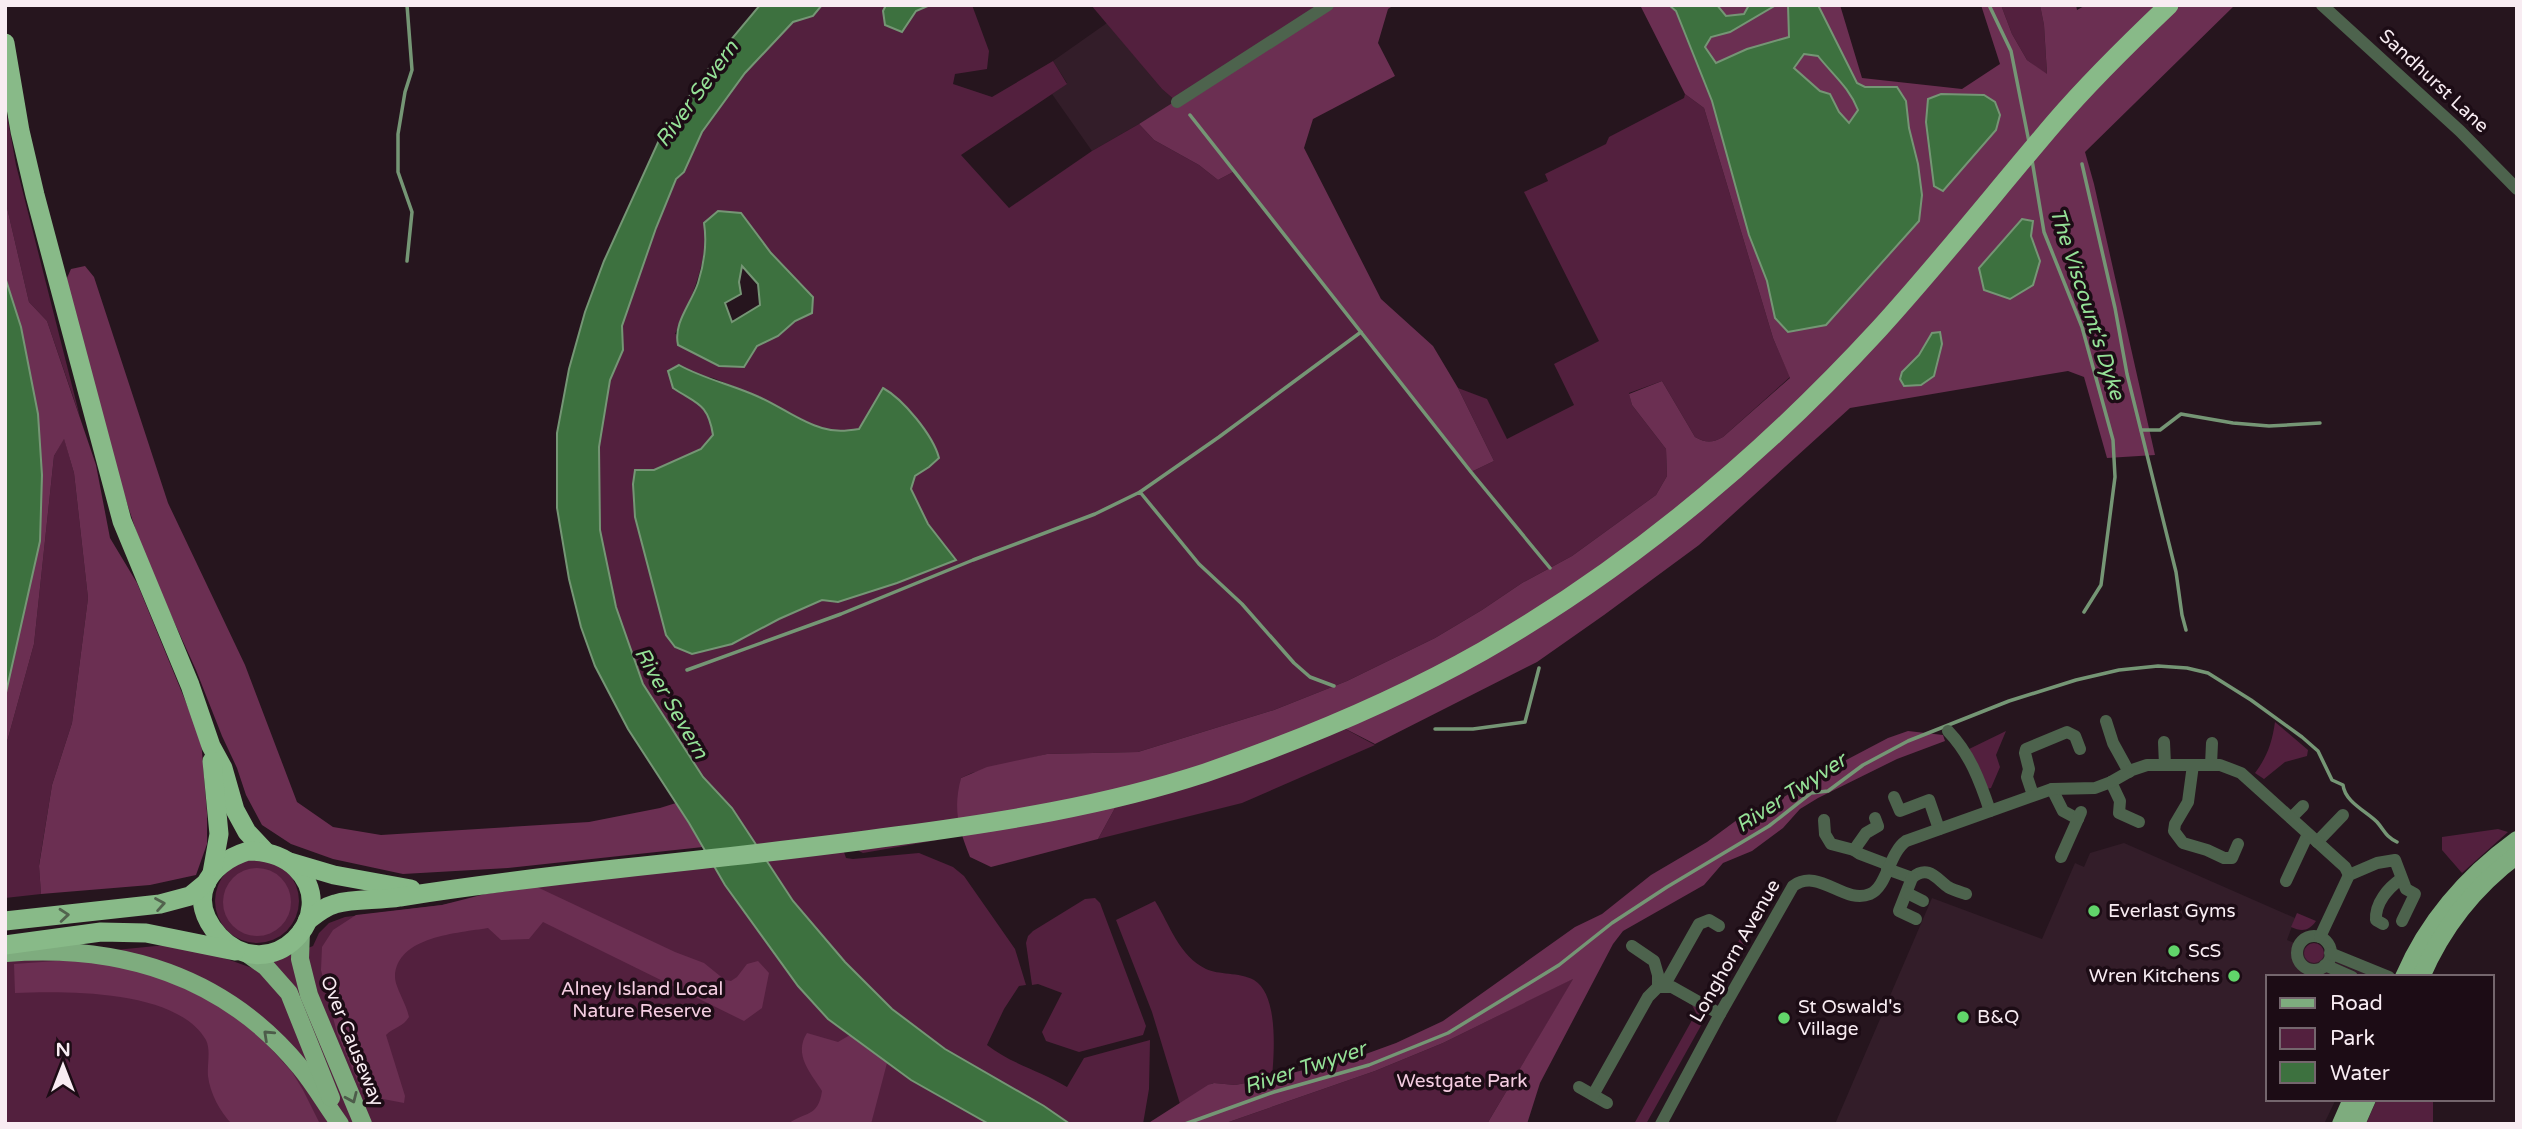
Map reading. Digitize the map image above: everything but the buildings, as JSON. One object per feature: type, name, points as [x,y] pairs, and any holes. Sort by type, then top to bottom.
[{"type":"highway","points":[[13,948],[101,932],[146,933],[185,939],[246,954],[272,953],[293,941],[321,910],[337,903],[391,899],[524,879],[784,851],[1049,814],[1203,773],[1336,724],[1482,652],[1562,602],[1704,496],[1807,405],[1880,328],[2057,119],[2169,5]]},
{"type":"highway","points":[[5,43],[27,160],[114,497],[129,541],[190,685],[211,746],[223,768],[238,817],[251,838],[265,851],[289,861],[334,875],[433,891]]},
{"type":"highway","points":[[211,746],[219,834],[202,896],[205,916],[222,939],[246,954]]},
{"type":"highway","points":[[13,920],[168,903],[190,896],[233,856],[265,851]]},
{"type":"highway","points":[[289,861],[308,883],[311,905],[304,926]]},
{"type":"main road","points":[[2405,975],[2423,940],[2445,908],[2469,880],[2517,839]]},
{"type":"main road","points":[[2422,975],[2438,942],[2458,913],[2478,888],[2517,855]]},
{"type":"main road","name":"Over Causeway","points":[[304,926],[300,959],[303,978],[363,1124]]},
{"type":"main road","points":[[13,948],[87,954],[141,963],[191,980],[233,1005],[267,1033],[319,1084],[341,1124]]},
{"type":"main road","name":"Over Causeway","points":[[246,954],[266,967],[289,993],[319,1084]]},
{"type":"main road","points":[[2341,1124],[2351,1101]]},
{"type":"main road","points":[[2356,1124],[2366,1101]]},
{"type":"street","points":[[1177,102],[1328,5]]},
{"type":"street","name":"Sandhurst Lane","points":[[2322,5],[2460,131],[2517,189]]},
{"type":"street","points":[[2106,721],[2113,743],[2129,772]]},
{"type":"street","points":[[1948,731],[1972,764],[1990,811]]},
{"type":"street","points":[[2033,795],[2027,777],[2029,769],[2026,749],[2067,732],[2075,736],[2080,749]]},
{"type":"street","points":[[2164,742],[2165,765]]},
{"type":"street","points":[[2211,765],[2212,743]]},
{"type":"street","name":"Longhorn Avenue","points":[[1661,1124],[1793,886],[1800,881],[1813,880],[1858,897],[1868,895],[1877,891],[1899,845],[1939,829],[2052,789],[2095,788],[2147,765],[2220,765],[2241,773],[2344,867],[2349,875]]},
{"type":"street","points":[[2193,765],[2188,802],[2175,824],[2174,831],[2183,843],[2224,858],[2232,858],[2238,844]]},
{"type":"street","points":[[2111,782],[2120,801],[2119,813],[2139,822]]},
{"type":"street","points":[[2052,789],[2063,811],[2079,815],[2061,857]]},
{"type":"street","points":[[1894,797],[1900,811],[1929,800],[1939,829]]},
{"type":"street","points":[[2291,818],[2303,806]]},
{"type":"street","points":[[2286,881],[2313,838],[2343,816]]},
{"type":"street","points":[[1854,850],[1866,833],[1878,826],[1875,818]]},
{"type":"street","points":[[1824,820],[1825,834],[1831,844],[1854,850],[1912,878]]},
{"type":"street","points":[[2320,937],[2349,875],[2377,863],[2395,860],[2406,889],[2416,894],[2402,921]]},
{"type":"street","points":[[1916,919],[1899,911],[1912,878],[1918,873],[1926,872],[1939,877],[1948,887],[1966,894]]},
{"type":"street","points":[[2383,924],[2376,920],[2375,915],[2388,888],[2401,878]]},
{"type":"street","points":[[1907,893],[1923,901]]},
{"type":"street","points":[[1593,1095],[1648,997],[1661,986],[1699,924],[1709,920],[1719,926]]},
{"type":"street","points":[[2320,937],[2328,944],[2327,959],[2316,969],[2306,968],[2297,956],[2298,946],[2305,938],[2320,937]]},
{"type":"street","points":[[1632,946],[1654,961],[1661,986]]},
{"type":"street","points":[[2327,959],[2349,975]]},
{"type":"street","points":[[2327,959],[2382,975]]},
{"type":"street","points":[[1661,986],[1672,987],[1720,1014]]},
{"type":"street","points":[[1579,1087],[1607,1103]]},
{"type":"shaded area","points":[[1328,5],[1394,5],[1388,9],[1378,43],[1395,76],[1313,119],[1304,148],[1381,299],[1433,346],[1458,388],[1494,461],[1471,472],[1235,171],[1218,180],[1199,165],[1154,140],[1139,124]]},
{"type":"shaded area","points":[[1640,5],[1840,5],[1862,78],[1962,89],[2000,64],[1981,5],[2001,5],[2012,34],[2027,60],[2047,74],[2040,5],[2076,5],[2077,10],[2086,5],[2235,5],[2085,152],[2155,455],[2107,458],[2084,377],[2068,371],[1850,408],[1699,545],[1537,662],[1375,744],[1336,724],[1121,797],[1098,839],[991,867],[970,857],[958,818],[957,799],[961,778],[987,767],[1047,754],[1138,752],[1274,710],[1347,681],[1435,638],[1522,583],[1572,556],[1656,495],[1667,476],[1666,449],[1632,405],[1629,394],[1662,381],[1695,437],[1712,441],[1723,437],[1790,378],[1773,338],[1704,108],[1685,94]]},
{"type":"shaded area","points":[[1107,23],[1162,89],[1177,102],[1092,151],[1052,94],[1067,83],[1053,61]]},
{"type":"shaded area","points":[[5,199],[29,302],[47,321],[96,465],[110,538],[137,583],[201,739],[207,844],[196,875],[150,885],[41,894],[39,866],[52,785],[72,723],[88,598],[74,473],[64,439],[54,456],[34,644],[5,749],[5,697],[40,541],[42,475],[38,414],[21,327],[5,277]]},
{"type":"shaded area","points":[[85,266],[94,277],[168,503],[245,665],[297,802],[333,827],[381,835],[589,822],[676,803],[703,847],[508,868],[403,874],[333,859],[291,844],[262,825],[246,795],[196,670],[145,558],[122,488],[66,280],[71,269]]},
{"type":"shaded area","points":[[1908,731],[1943,735],[1945,741],[1897,759],[1818,798],[1800,809],[1783,828],[1752,851],[1723,863],[1704,885],[1623,931],[1613,944],[1540,1083],[1527,1124],[1487,1124],[1573,979],[1443,1043],[1375,1071],[1223,1124],[1147,1124],[1208,1085],[1235,1085],[1272,1078],[1363,1055],[1443,1021],[1575,927],[1602,914],[1651,875],[1707,842],[1745,814],[1779,800],[1831,768],[1888,738]]},
{"type":"shaded area","points":[[2124,843],[2295,918],[2287,940],[2372,975],[2266,975],[2266,1101],[2335,1101],[2324,1124],[1835,1124],[1932,898],[2042,939],[2075,863],[2084,867],[2090,853]]},
{"type":"shaded area","points":[[250,868],[264,868],[276,873],[286,883],[291,902],[286,921],[276,931],[264,936],[250,936],[238,931],[228,921],[223,909],[223,895],[228,883],[238,873]]},
{"type":"shaded area","points":[[537,887],[704,963],[725,980],[731,981],[747,964],[758,961],[769,973],[762,1008],[744,1021],[543,922],[529,939],[501,940],[488,928],[446,935],[417,945],[398,963],[395,977],[409,1017],[386,1035],[405,1096],[404,1103],[383,1099],[368,1100],[337,1033],[321,970],[322,947],[333,930],[356,915],[442,905],[485,894]]},
{"type":"shaded area","points":[[84,959],[145,971],[223,1006],[263,1040],[292,1072],[320,1124],[232,1124],[211,1089],[206,1040],[191,1023],[171,1011],[146,1002],[118,997],[61,992],[15,993],[14,964]]},
{"type":"shaded area","points":[[807,1033],[838,1042],[850,1035],[887,1063],[871,1124],[788,1124],[814,1110],[822,1091],[805,1064],[802,1049]]},
{"type":"green space","points":[[822,5],[972,5],[989,51],[987,69],[955,74],[953,84],[992,97],[1053,61],[1067,84],[961,155],[1009,208],[1092,151],[1139,124],[1154,140],[1199,165],[1218,180],[1235,171],[1471,472],[1494,461],[1458,388],[1487,399],[1507,439],[1574,405],[1554,364],[1599,341],[1524,192],[1548,181],[1545,174],[1606,144],[1609,137],[1684,98],[1685,94],[1704,108],[1773,338],[1790,377],[1723,437],[1712,441],[1695,437],[1662,381],[1629,393],[1632,405],[1666,449],[1667,476],[1656,495],[1572,556],[1522,583],[1435,638],[1347,681],[1274,710],[1138,752],[1047,754],[972,773],[961,778],[958,818],[938,832],[938,840],[863,853],[859,851],[857,842],[844,852],[846,858],[853,859],[919,853],[953,867],[964,876],[1015,949],[1026,985],[1019,986],[1004,1009],[987,1045],[996,1052],[1067,1087],[1084,1058],[1150,1040],[1149,1089],[1143,1124],[1070,1124],[945,1049],[892,1009],[845,962],[793,901],[732,808],[703,777],[643,684],[616,607],[600,530],[599,447],[610,380],[623,350],[622,326],[676,179],[684,172],[702,132],[745,73],[793,22],[813,16]],"holes":[[[718,211],[741,213],[771,253],[813,297],[812,313],[795,321],[778,336],[757,346],[675,334],[693,293],[701,266],[704,223]],[[694,374],[713,378],[760,397],[819,428],[838,432],[859,429],[883,388],[929,467],[915,476],[911,489],[928,524],[956,560],[838,602],[822,600],[732,644],[692,654],[666,635],[633,501],[635,470],[654,470],[701,449],[713,435],[704,410],[695,401],[673,388]]]},
{"type":"green space","points":[[1091,5],[1328,5],[1177,102],[1162,89]]},
{"type":"green space","points":[[2001,5],[2040,5],[2047,75],[2027,60],[2012,34]]},
{"type":"green space","points":[[5,104],[16,165],[80,417],[47,321],[29,302],[5,199]]},
{"type":"green space","points":[[64,438],[74,473],[88,598],[72,723],[52,785],[39,865],[41,894],[5,898],[5,749],[34,644],[54,456]]},
{"type":"green space","points":[[2275,722],[2308,750],[2307,756],[2285,762],[2264,779],[2255,773],[2268,749]]},
{"type":"green space","points":[[1336,724],[1375,745],[1242,803],[1098,839],[1121,797]]},
{"type":"green space","points":[[2006,731],[1996,755],[2000,767],[1991,788],[1986,789],[1967,750]]},
{"type":"green space","points":[[2498,829],[2508,832],[2462,873],[2442,850],[2442,837]]},
{"type":"green space","points":[[257,859],[273,862],[287,871],[296,885],[299,901],[296,917],[287,931],[273,940],[257,943],[241,940],[227,931],[218,917],[215,901],[218,885],[227,871],[241,862]]},
{"type":"green space","name":"Alney Island Local Nature Reserve","points":[[714,866],[798,986],[828,1019],[911,1080],[989,1124],[5,1124],[5,961],[176,944],[255,969],[313,946],[319,933],[329,923],[345,917],[442,905],[520,889]]},
{"type":"green space","points":[[1095,898],[1100,903],[1146,1026],[1143,1035],[1079,1052],[1046,1041],[1042,1032],[1062,993],[1038,984],[1032,985],[1026,943],[1033,931],[1085,899]]},
{"type":"green space","points":[[1155,901],[1182,948],[1197,963],[1211,971],[1248,977],[1262,988],[1268,998],[1273,1026],[1272,1078],[1235,1085],[1213,1083],[1180,1104],[1152,1012],[1116,920]]},
{"type":"green space","points":[[1766,910],[1714,1001],[1702,994],[1710,992],[1755,912]]},
{"type":"green space","points":[[2297,913],[2316,921],[2305,930],[2291,927]]},
{"type":"green space","points":[[2314,943],[2321,946],[2324,953],[2321,960],[2314,963],[2307,960],[2304,953],[2307,946]]},
{"type":"green space","name":"Westgate Park","points":[[1574,978],[1487,1124],[1223,1124],[1375,1071],[1443,1043]]},
{"type":"green space","points":[[1692,1005],[1708,1013],[1646,1124],[1634,1124],[1696,1013]]},
{"type":"green space","points":[[2376,1101],[2433,1101],[2433,1124],[2366,1124]]},
{"type":"water","name":"River Severn","points":[[760,5],[822,5],[813,16],[793,22],[745,73],[702,132],[684,172],[676,179],[622,326],[623,350],[610,380],[599,447],[600,530],[616,607],[643,684],[703,777],[732,808],[793,901],[845,962],[892,1009],[945,1049],[1070,1124],[989,1124],[911,1080],[828,1019],[798,986],[725,885],[689,823],[628,729],[595,666],[581,627],[569,579],[557,508],[557,433],[569,369],[585,312],[604,261],[660,138],[719,54]]},
{"type":"water","points":[[886,5],[930,5],[916,11],[902,32],[885,25],[883,11]]},
{"type":"water","points":[[1669,5],[1717,5],[1726,16],[1744,14],[1749,5],[1776,5],[1730,32],[1711,37],[1705,47],[1716,63],[1747,49],[1789,37],[1788,5],[1818,5],[1857,83],[1865,87],[1897,87],[1906,101],[1922,195],[1919,221],[1826,325],[1788,332],[1775,318],[1767,281],[1749,235],[1712,101],[1676,11]],"holes":[[[1804,54],[1818,56],[1845,88],[1858,110],[1849,123],[1839,112],[1830,94],[1820,91],[1794,68]]]},
{"type":"water","points":[[1941,94],[1984,95],[1995,102],[2000,115],[1996,130],[1943,191],[1934,186],[1926,122],[1928,99]]},
{"type":"water","points":[[718,211],[741,213],[771,253],[813,297],[812,313],[795,321],[778,336],[757,346],[744,367],[719,366],[678,345],[680,321],[695,291],[702,268],[704,223]],"holes":[[[742,266],[758,284],[760,305],[732,322],[725,303],[741,294],[739,282]]]},
{"type":"water","points":[[2022,219],[2033,221],[2031,236],[2040,261],[2033,285],[2010,299],[1984,290],[1979,268]]},
{"type":"water","points":[[5,277],[21,327],[38,414],[42,475],[40,541],[5,697]]},
{"type":"water","points":[[1940,332],[1942,344],[1934,376],[1921,385],[1904,386],[1900,379],[1902,372],[1919,355],[1932,333]]},
{"type":"water","points":[[679,365],[831,430],[859,429],[883,388],[891,393],[916,419],[936,449],[939,458],[915,476],[911,489],[928,524],[956,560],[838,602],[822,600],[732,644],[692,654],[675,647],[666,635],[635,517],[633,484],[635,470],[654,470],[701,449],[713,435],[704,410],[695,401],[673,388],[668,371]]},
{"type":"waterway","points":[[407,5],[412,70],[405,92],[398,134],[398,172],[412,212],[407,261]]},
{"type":"waterway","name":"The Viscount's Dyke","points":[[1989,5],[2011,51],[2029,142]]},
{"type":"waterway","points":[[1190,115],[1471,472],[1550,568]]},
{"type":"waterway","name":"The Viscount's Dyke","points":[[2032,160],[2044,232],[2082,327],[2113,440],[2115,477],[2101,585],[2084,612]]},
{"type":"waterway","points":[[2082,164],[2127,374],[2176,572],[2186,630]]},
{"type":"waterway","points":[[1140,492],[1361,332]]},
{"type":"waterway","points":[[2141,430],[2160,430],[2181,414],[2269,426],[2320,423]]},
{"type":"waterway","points":[[687,670],[841,614],[1095,514],[1140,492],[1199,564],[1242,604],[1294,663],[1310,677],[1334,686]]},
{"type":"waterway","name":"River Twyver","points":[[1185,1124],[1274,1092],[1369,1065],[1448,1033],[1559,965],[1612,923],[1769,826],[1811,793],[1828,791],[1863,765],[1908,741],[2009,701],[2076,680],[2119,670],[2158,666],[2208,673],[2251,700],[2318,751],[2332,780],[2343,785],[2352,801],[2397,842]]},
{"type":"waterway","points":[[1435,729],[1473,729],[1525,722],[1539,668]]},
{"type":"place","name":"Everlast Gyms","points":[[2094,911]]},
{"type":"place","name":"ScS","points":[[2174,951]]},
{"type":"place","name":"Wren Kitchens","points":[[2234,976]]},
{"type":"place","name":"B&Q","points":[[1963,1017]]},
{"type":"place","name":"St Oswald's Village","points":[[1784,1018]]}]
